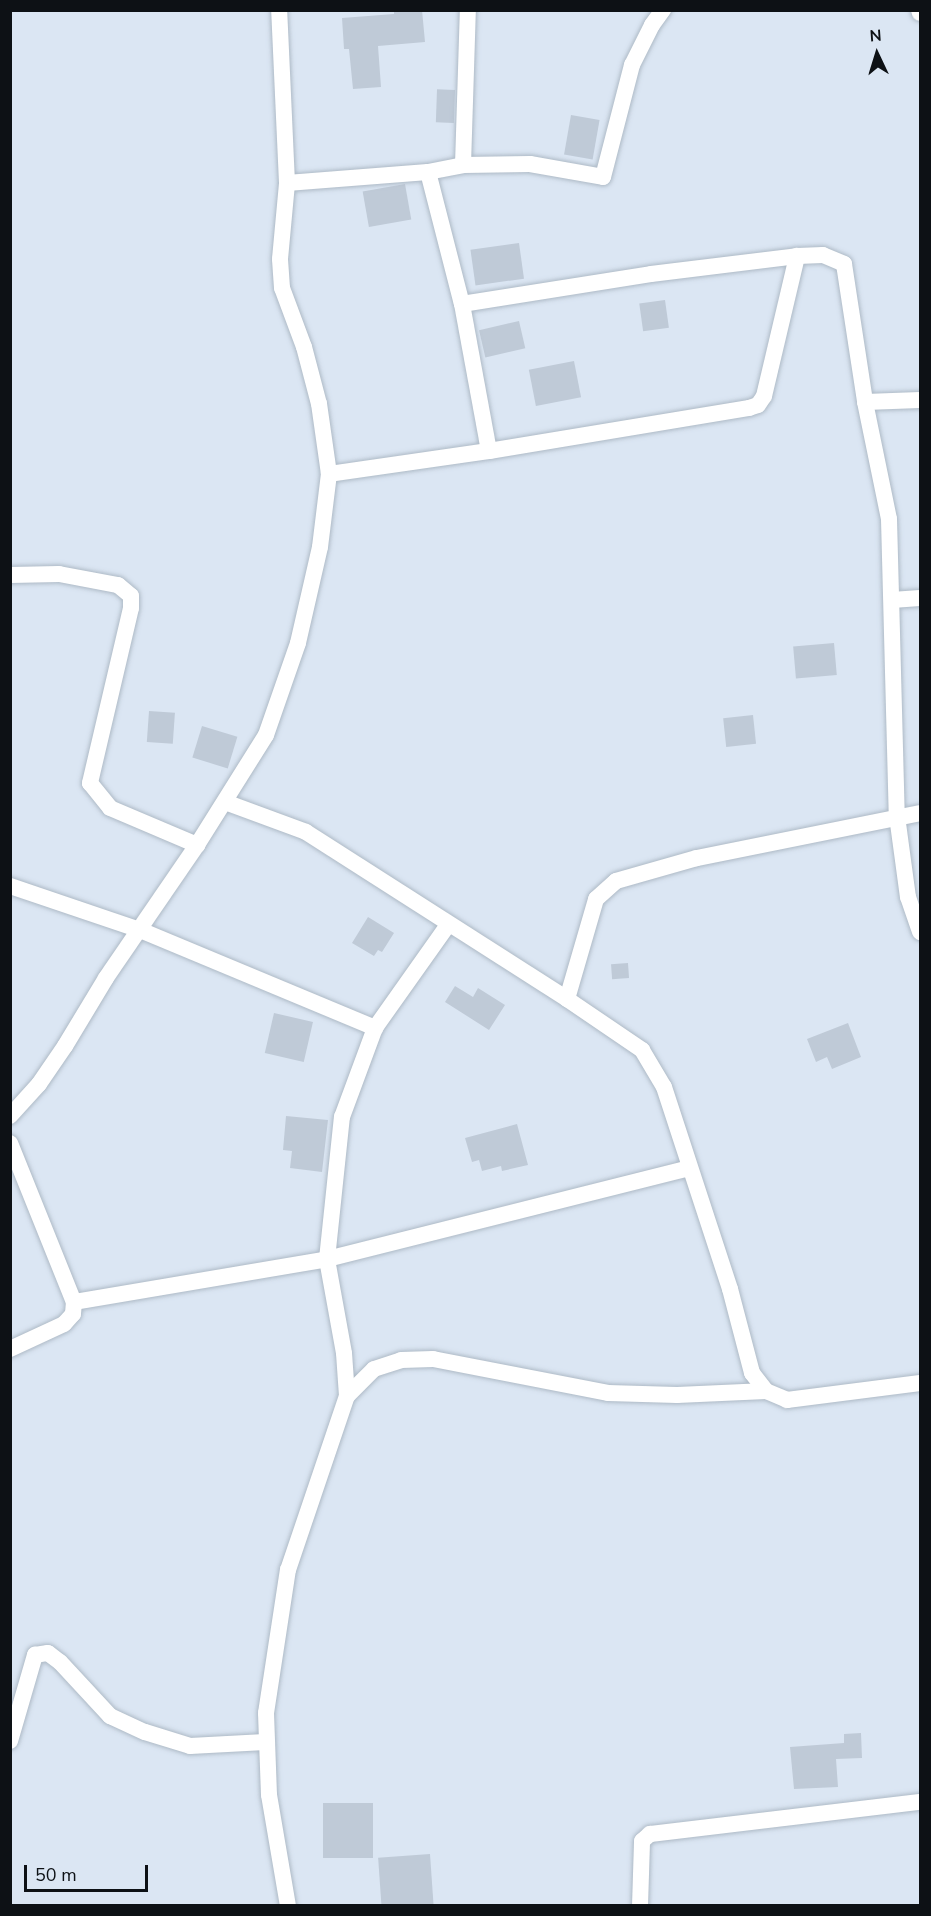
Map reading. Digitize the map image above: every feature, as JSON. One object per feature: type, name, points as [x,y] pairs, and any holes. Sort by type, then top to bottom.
[{"type":"street","points":[[12,1118],[39,1084],[225,802],[266,735],[298,643],[320,547],[329,474],[319,404],[304,348],[282,288],[280,259],[287,183],[279,10]]},
{"type":"street","points":[[463,165],[468,10]]},
{"type":"street","points":[[287,183],[428,172],[463,165],[530,164],[603,177],[632,65],[652,25],[663,10]]},
{"type":"street","points":[[428,172],[462,304],[489,451]]},
{"type":"street","points":[[329,474],[489,451],[758,405],[764,396],[797,255]]},
{"type":"street","points":[[462,304],[651,274],[797,255],[824,255],[844,264],[865,402],[889,519],[897,816],[908,897],[921,932]]},
{"type":"street","points":[[865,402],[921,400]]},
{"type":"street","points":[[10,575],[59,574],[118,585],[131,596],[131,608],[90,783],[110,808],[197,845]]},
{"type":"street","points":[[892,600],[921,598]]},
{"type":"street","points":[[225,802],[306,832],[448,925],[567,999],[642,1050],[664,1087],[730,1289],[752,1373],[766,1391]]},
{"type":"street","points":[[567,999],[596,899],[616,881],[698,858],[897,816],[921,813]]},
{"type":"street","points":[[10,886],[140,930],[375,1028]]},
{"type":"street","points":[[288,1905],[269,1795],[265,1742],[267,1701],[288,1570],[347,1396],[344,1353],[327,1259],[342,1117],[375,1028],[448,925]]},
{"type":"street","points":[[10,1143],[74,1302],[73,1314],[64,1324],[10,1349]]},
{"type":"street","points":[[74,1302],[327,1259],[689,1168]]},
{"type":"street","points":[[347,1396],[374,1369],[401,1360],[433,1359],[608,1393],[677,1395],[766,1391],[787,1400],[921,1383]]},
{"type":"street","points":[[10,1741],[35,1655],[48,1653],[60,1662],[110,1716],[145,1732],[190,1746],[265,1742]]},
{"type":"street","points":[[640,1905],[642,1841],[650,1834],[921,1802]]},
{"type":"building","points":[[394,10],[422,10],[425,42],[378,46],[381,87],[353,89],[349,49],[344,49],[342,18],[394,14]]},
{"type":"building","points":[[437,89],[455,90],[454,123],[436,122]]},
{"type":"building","points":[[571,115],[600,120],[593,159],[564,154]]},
{"type":"building","points":[[405,184],[411,219],[369,227],[363,191]]},
{"type":"building","points":[[519,243],[524,279],[475,285],[470,250]]},
{"type":"building","points":[[665,300],[669,328],[643,331],[639,304]]},
{"type":"building","points":[[519,321],[525,348],[485,358],[479,330]]},
{"type":"building","points":[[574,361],[581,397],[536,406],[529,370]]},
{"type":"building","points":[[834,643],[837,675],[796,678],[793,647]]},
{"type":"building","points":[[149,711],[175,713],[173,744],[147,742]]},
{"type":"building","points":[[753,715],[756,744],[726,747],[723,718]]},
{"type":"building","points":[[202,726],[237,737],[228,768],[192,758]]},
{"type":"building","points":[[368,917],[394,933],[382,952],[378,950],[374,956],[352,943]]},
{"type":"building","points":[[628,963],[629,978],[612,979],[611,964]]},
{"type":"building","points":[[455,986],[473,997],[478,988],[505,1005],[489,1030],[445,1002]]},
{"type":"building","points":[[274,1013],[313,1022],[304,1062],[265,1053]]},
{"type":"building","points":[[848,1023],[861,1057],[832,1069],[827,1057],[816,1062],[807,1039]]},
{"type":"building","points":[[286,1116],[328,1120],[322,1172],[290,1168],[292,1151],[283,1150]]},
{"type":"building","points":[[517,1124],[528,1165],[502,1171],[501,1166],[482,1171],[479,1160],[472,1162],[465,1138]]},
{"type":"building","points":[[861,1733],[862,1758],[836,1759],[838,1787],[794,1789],[790,1747],[844,1743],[844,1734]]},
{"type":"building","points":[[323,1803],[373,1803],[373,1858],[323,1858]]},
{"type":"building","points":[[430,1854],[434,1905],[382,1906],[378,1858]]}]
